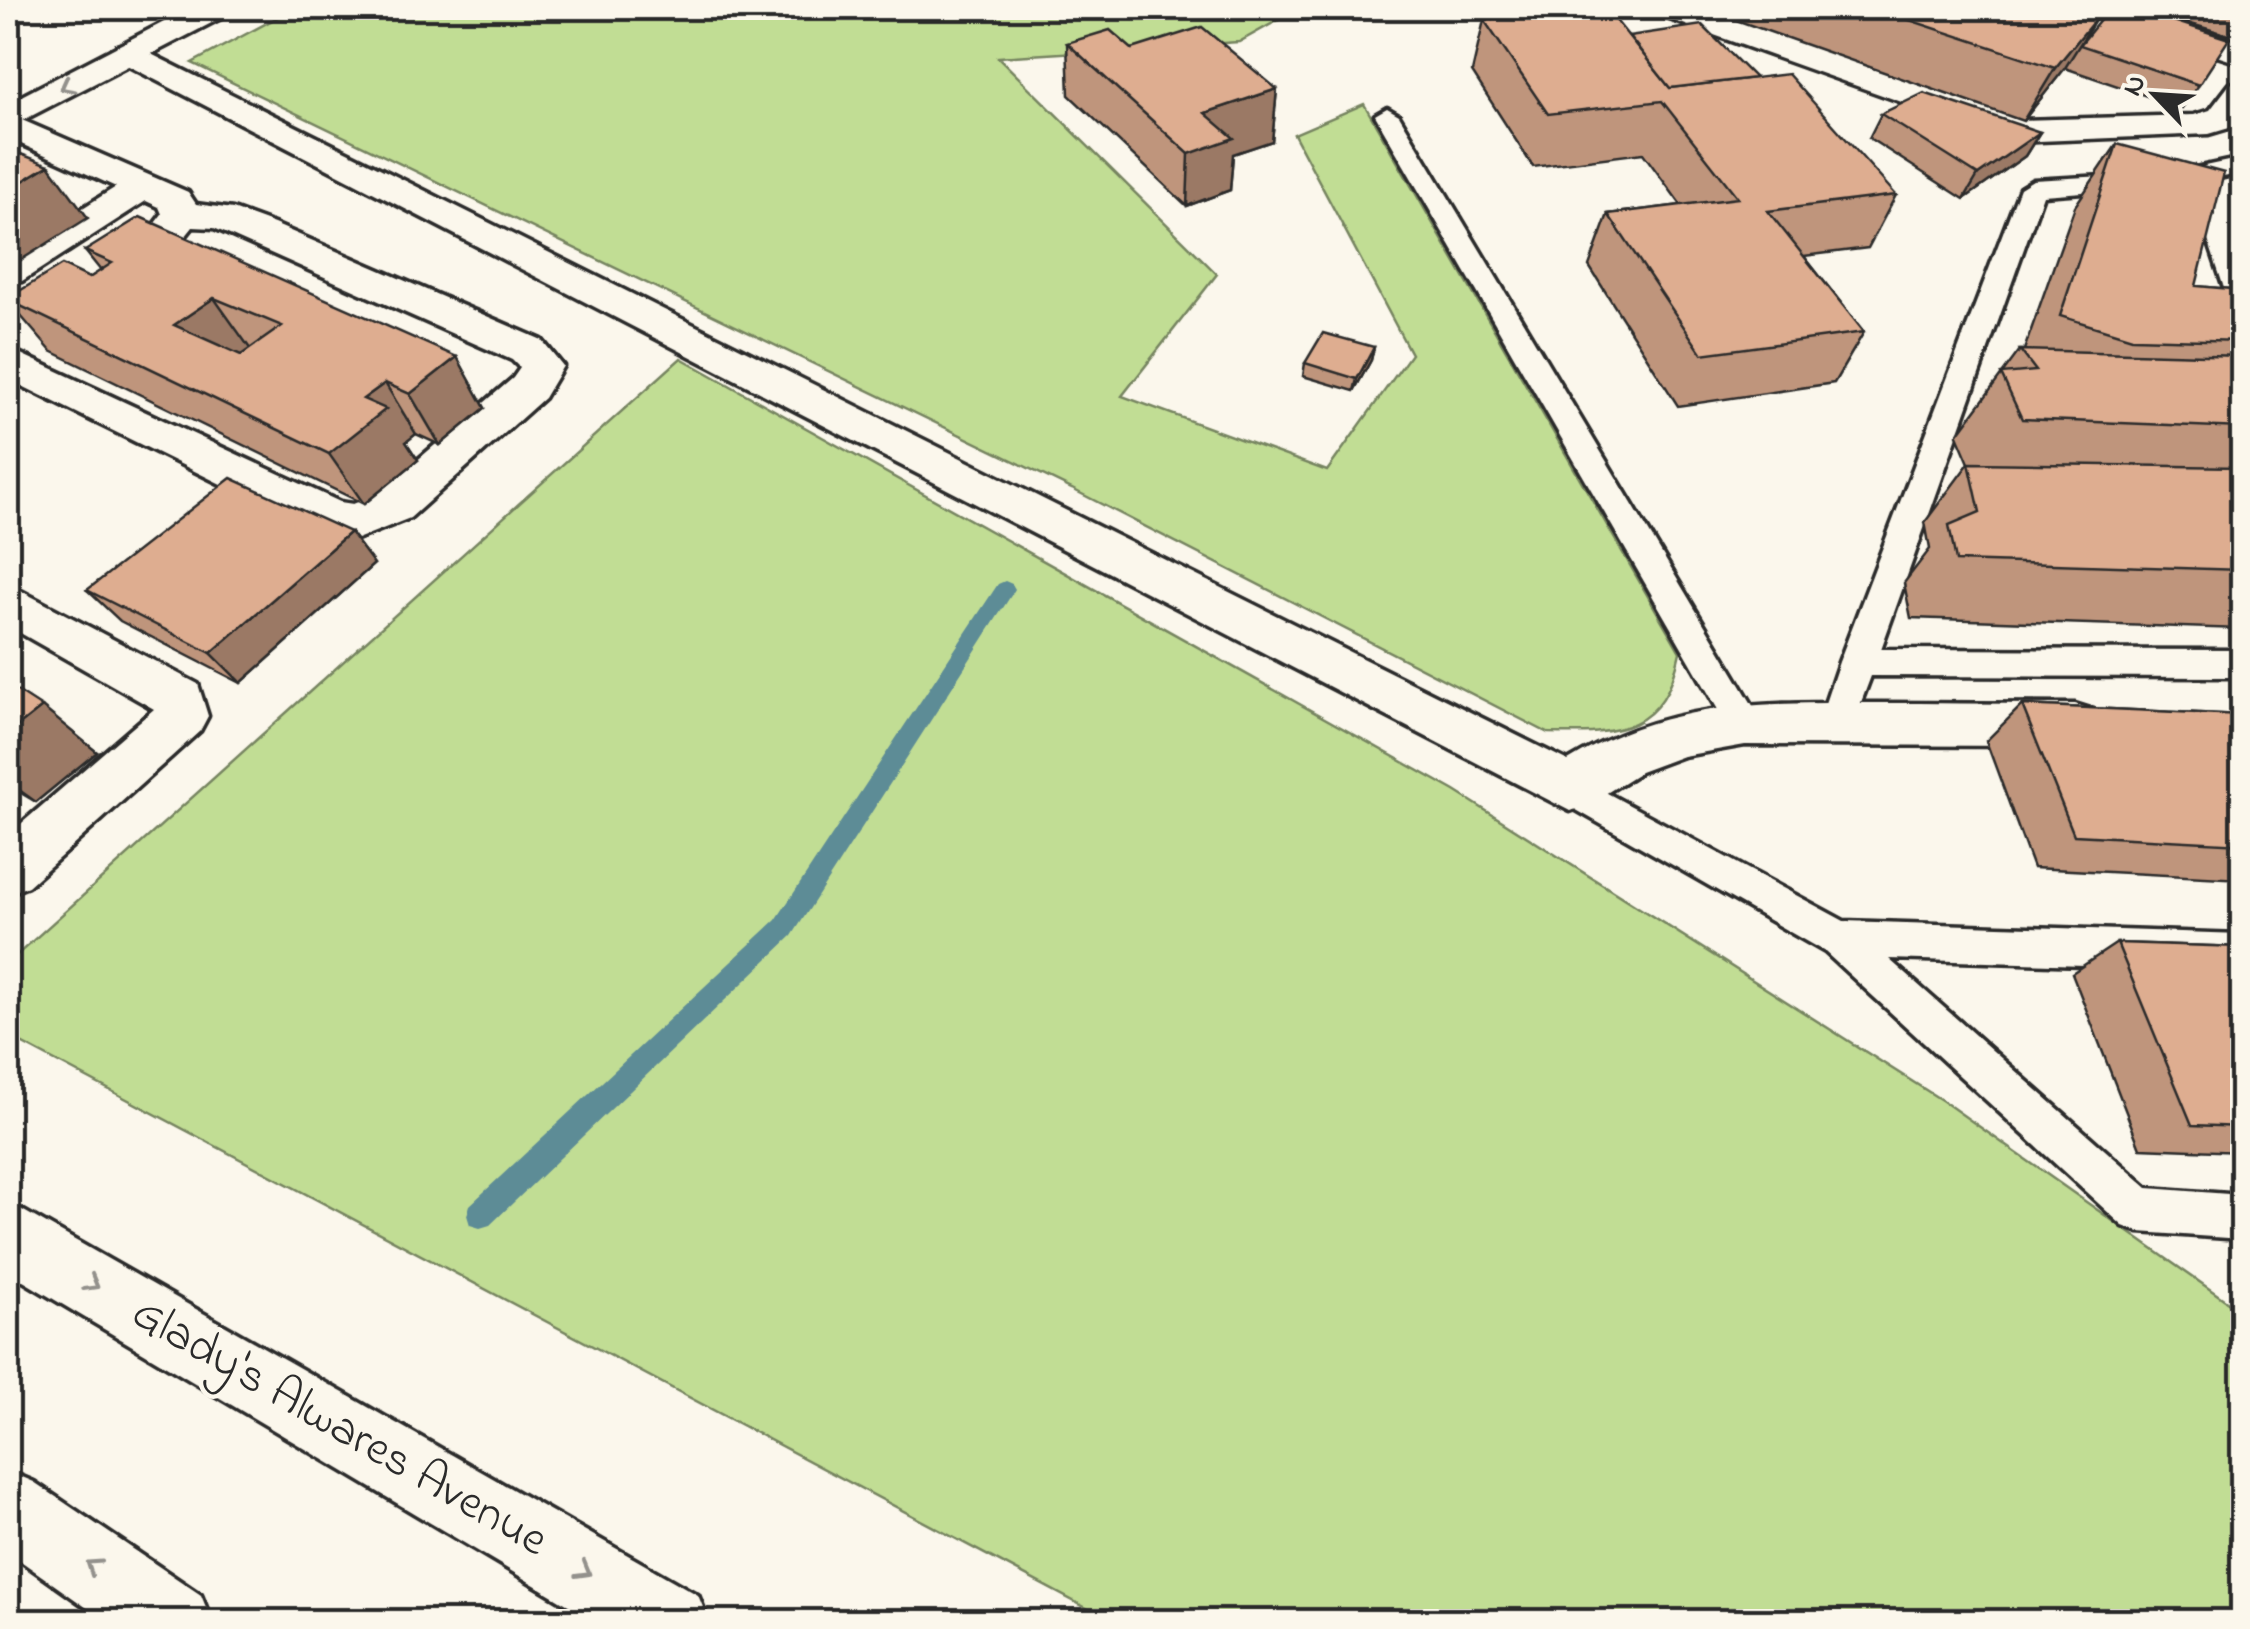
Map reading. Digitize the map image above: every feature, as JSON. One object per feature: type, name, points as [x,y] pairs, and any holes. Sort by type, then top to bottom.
[{"type":"street","points":[[8,117],[215,8]]},
{"type":"street","points":[[1670,8],[2014,131],[2196,126],[2223,118],[2242,91]]},
{"type":"street","points":[[2099,8],[2242,54]]},
{"type":"street","points":[[129,53],[1570,788],[1621,756],[1680,734],[1744,724],[2126,726]]},
{"type":"street","points":[[8,125],[175,200],[182,216]]},
{"type":"street","points":[[8,272],[144,186]]},
{"type":"street","points":[[129,260],[174,230],[182,216]]},
{"type":"street","points":[[12,343],[331,518],[357,522],[394,506],[528,388],[542,366],[526,350],[260,232],[219,216],[182,216]]},
{"type":"street","points":[[8,603],[180,698],[182,716],[8,869]]},
{"type":"street","name":"Glady's Alwares Avenue","points":[[8,1235],[671,1622]]},
{"type":"street","points":[[8,1508],[174,1622]]},
{"type":"lane","points":[[1386,115],[1744,724]]},
{"type":"lane","points":[[1836,724],[2034,188],[2172,180],[2242,166]]},
{"type":"lane","points":[[2172,180],[2236,377],[2242,385]]},
{"type":"lane","points":[[1856,662],[2242,664]]},
{"type":"lane","points":[[1570,788],[1839,939],[2139,1210],[2242,1216]]},
{"type":"lane","points":[[1839,939],[2242,952]]},
{"type":"green space","points":[[295,8],[1300,8],[1239,42],[998,57],[1217,274],[1122,396],[1327,471],[1411,354],[1294,134],[1364,104],[1680,652],[1673,679],[1663,699],[1635,723],[1597,732],[1548,733],[1072,489],[192,63]]},
{"type":"green space","points":[[681,358],[1455,791],[1943,1101],[2242,1312],[2242,1621],[1111,1621],[8,1036],[8,963]]},
{"type":"building","points":[[1606,8],[1670,88],[1788,74],[1896,195],[1768,211],[1864,332],[1702,354],[1608,214],[1738,198],[1662,101],[1548,114],[1484,20]]},
{"type":"building","points":[[1873,8],[2068,8],[2097,17],[2055,68]]},
{"type":"building","points":[[2110,8],[2134,8],[2229,39],[2199,85],[2080,45]]},
{"type":"building","points":[[1702,25],[1755,78],[1670,88],[1629,36]]},
{"type":"building","points":[[1202,27],[1277,89],[1205,113],[1234,138],[1189,154],[1067,43],[1110,30],[1132,49]]},
{"type":"building","points":[[1924,93],[2040,132],[1978,175],[1881,114]]},
{"type":"building","points":[[2117,144],[2224,173],[2196,286],[2242,290],[2242,341],[2132,338],[2060,316]]},
{"type":"building","points":[[8,149],[49,165],[8,190]]},
{"type":"building","points":[[140,217],[457,357],[410,394],[385,383],[363,399],[386,409],[329,454],[8,300],[62,265],[89,278],[112,263],[85,251]],"holes":[[[214,298],[282,326],[241,355],[174,325]]]},
{"type":"building","points":[[1323,333],[1374,347],[1357,379],[1305,363]]},
{"type":"building","points":[[2020,350],[2242,356],[2242,428],[2022,419],[2001,374],[2036,371]]},
{"type":"building","points":[[1969,463],[2242,467],[2242,570],[1956,561],[1949,525],[1980,512]]},
{"type":"building","points":[[231,478],[350,532],[211,653],[87,590]]},
{"type":"building","points":[[8,685],[42,707],[8,734]]},
{"type":"building","points":[[2022,705],[2242,715],[2242,844],[2074,835]]},
{"type":"building","points":[[2117,943],[2242,947],[2242,1127],[2192,1125]]},
{"type":"waterway","points":[[480,1215],[784,928],[1005,589]]}]
